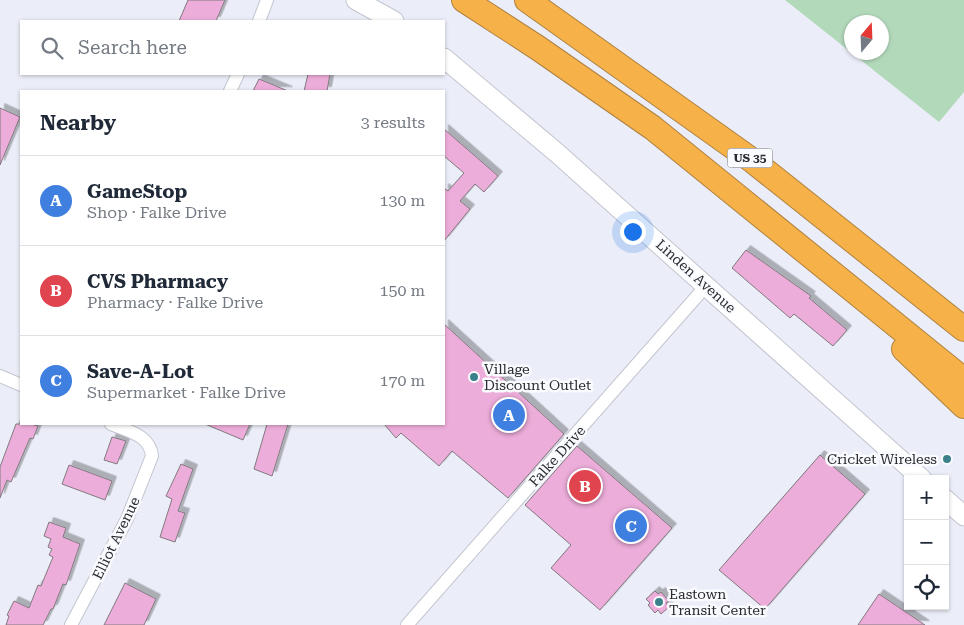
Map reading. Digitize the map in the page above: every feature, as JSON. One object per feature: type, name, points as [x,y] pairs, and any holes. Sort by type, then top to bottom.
[{"type":"highway","name":"US 35","points":[[464,0],[538,48],[653,128],[964,380]]},
{"type":"highway","name":"US 35","points":[[527,0],[754,161],[964,329]]},
{"type":"highway","points":[[754,161],[964,309]]},
{"type":"highway","points":[[819,263],[884,331],[964,406]]},
{"type":"main road","points":[[356,0],[392,20]]},
{"type":"main road","name":"Linden Avenue","points":[[445,59],[552,149],[918,475]]},
{"type":"main road","points":[[949,503],[964,516]]},
{"type":"street","points":[[259,20],[267,0]]},
{"type":"street","points":[[230,90],[238,75]]},
{"type":"street","name":"Falke Drive","points":[[407,625],[706,286]]},
{"type":"street","points":[[0,376],[20,385]]},
{"type":"street","name":"Elliot Avenue","points":[[71,625],[126,519],[151,463],[152,449],[142,437],[113,425]]},
{"type":"green space","points":[[785,0],[964,0],[964,92],[939,122],[861,60],[889,60],[889,15],[844,15],[844,47]]},
{"type":"building","points":[[188,0],[225,0],[216,20],[179,20]]},
{"type":"building","points":[[308,75],[330,75],[327,90],[304,90]]},
{"type":"building","points":[[259,79],[286,90],[254,90]]},
{"type":"building","points":[[0,108],[20,117],[0,165]]},
{"type":"building","points":[[445,130],[498,176],[484,192],[475,184],[460,201],[470,209],[445,240],[445,189],[448,191],[464,173],[445,157]]},
{"type":"building","points":[[746,250],[811,296],[809,298],[847,330],[833,346],[794,314],[790,318],[732,268]]},
{"type":"building","points":[[445,325],[564,434],[508,498],[452,451],[439,466],[401,433],[396,438],[385,425],[445,425]]},
{"type":"building","points":[[16,424],[38,426],[33,439],[30,438],[11,482],[7,480],[0,498],[0,467]]},
{"type":"building","points":[[207,425],[250,425],[243,440]]},
{"type":"building","points":[[267,425],[288,425],[272,476],[254,469]]},
{"type":"building","points":[[112,437],[126,441],[117,464],[104,460]]},
{"type":"building","points":[[577,446],[672,528],[600,610],[551,568],[571,545],[525,505]]},
{"type":"building","points":[[820,455],[865,494],[765,609],[719,570]]},
{"type":"building","points":[[181,464],[193,469],[178,511],[185,513],[175,542],[160,537],[172,499],[166,496]]},
{"type":"building","points":[[69,465],[112,481],[105,500],[62,484]]},
{"type":"building","points":[[49,522],[66,528],[63,537],[80,544],[66,585],[63,584],[53,609],[51,609],[43,625],[6,625],[9,616],[7,615],[14,601],[29,608],[38,585],[41,586],[53,557],[49,555],[52,549],[48,547],[51,539],[44,536]]},
{"type":"building","points":[[125,583],[156,599],[144,625],[104,625]]},
{"type":"building","name":"Eastown Transit Center","points":[[655,591],[658,594],[661,592],[669,601],[666,603],[669,607],[661,614],[658,610],[655,613],[648,605],[650,603],[646,599]]},
{"type":"building","points":[[879,594],[925,625],[858,625]]},
{"type":"place","name":"Village Discount Outlet","points":[[474,377]]},
{"type":"place","name":"GameStop","points":[[509,415]]},
{"type":"place","name":"Cricket Wireless","points":[[947,459]]},
{"type":"place","name":"CVS Pharmacy","points":[[585,486]]},
{"type":"place","name":"Save-A-Lot","points":[[631,526]]},
{"type":"place","name":"Eastown Transit Center","points":[[659,602]]}]
